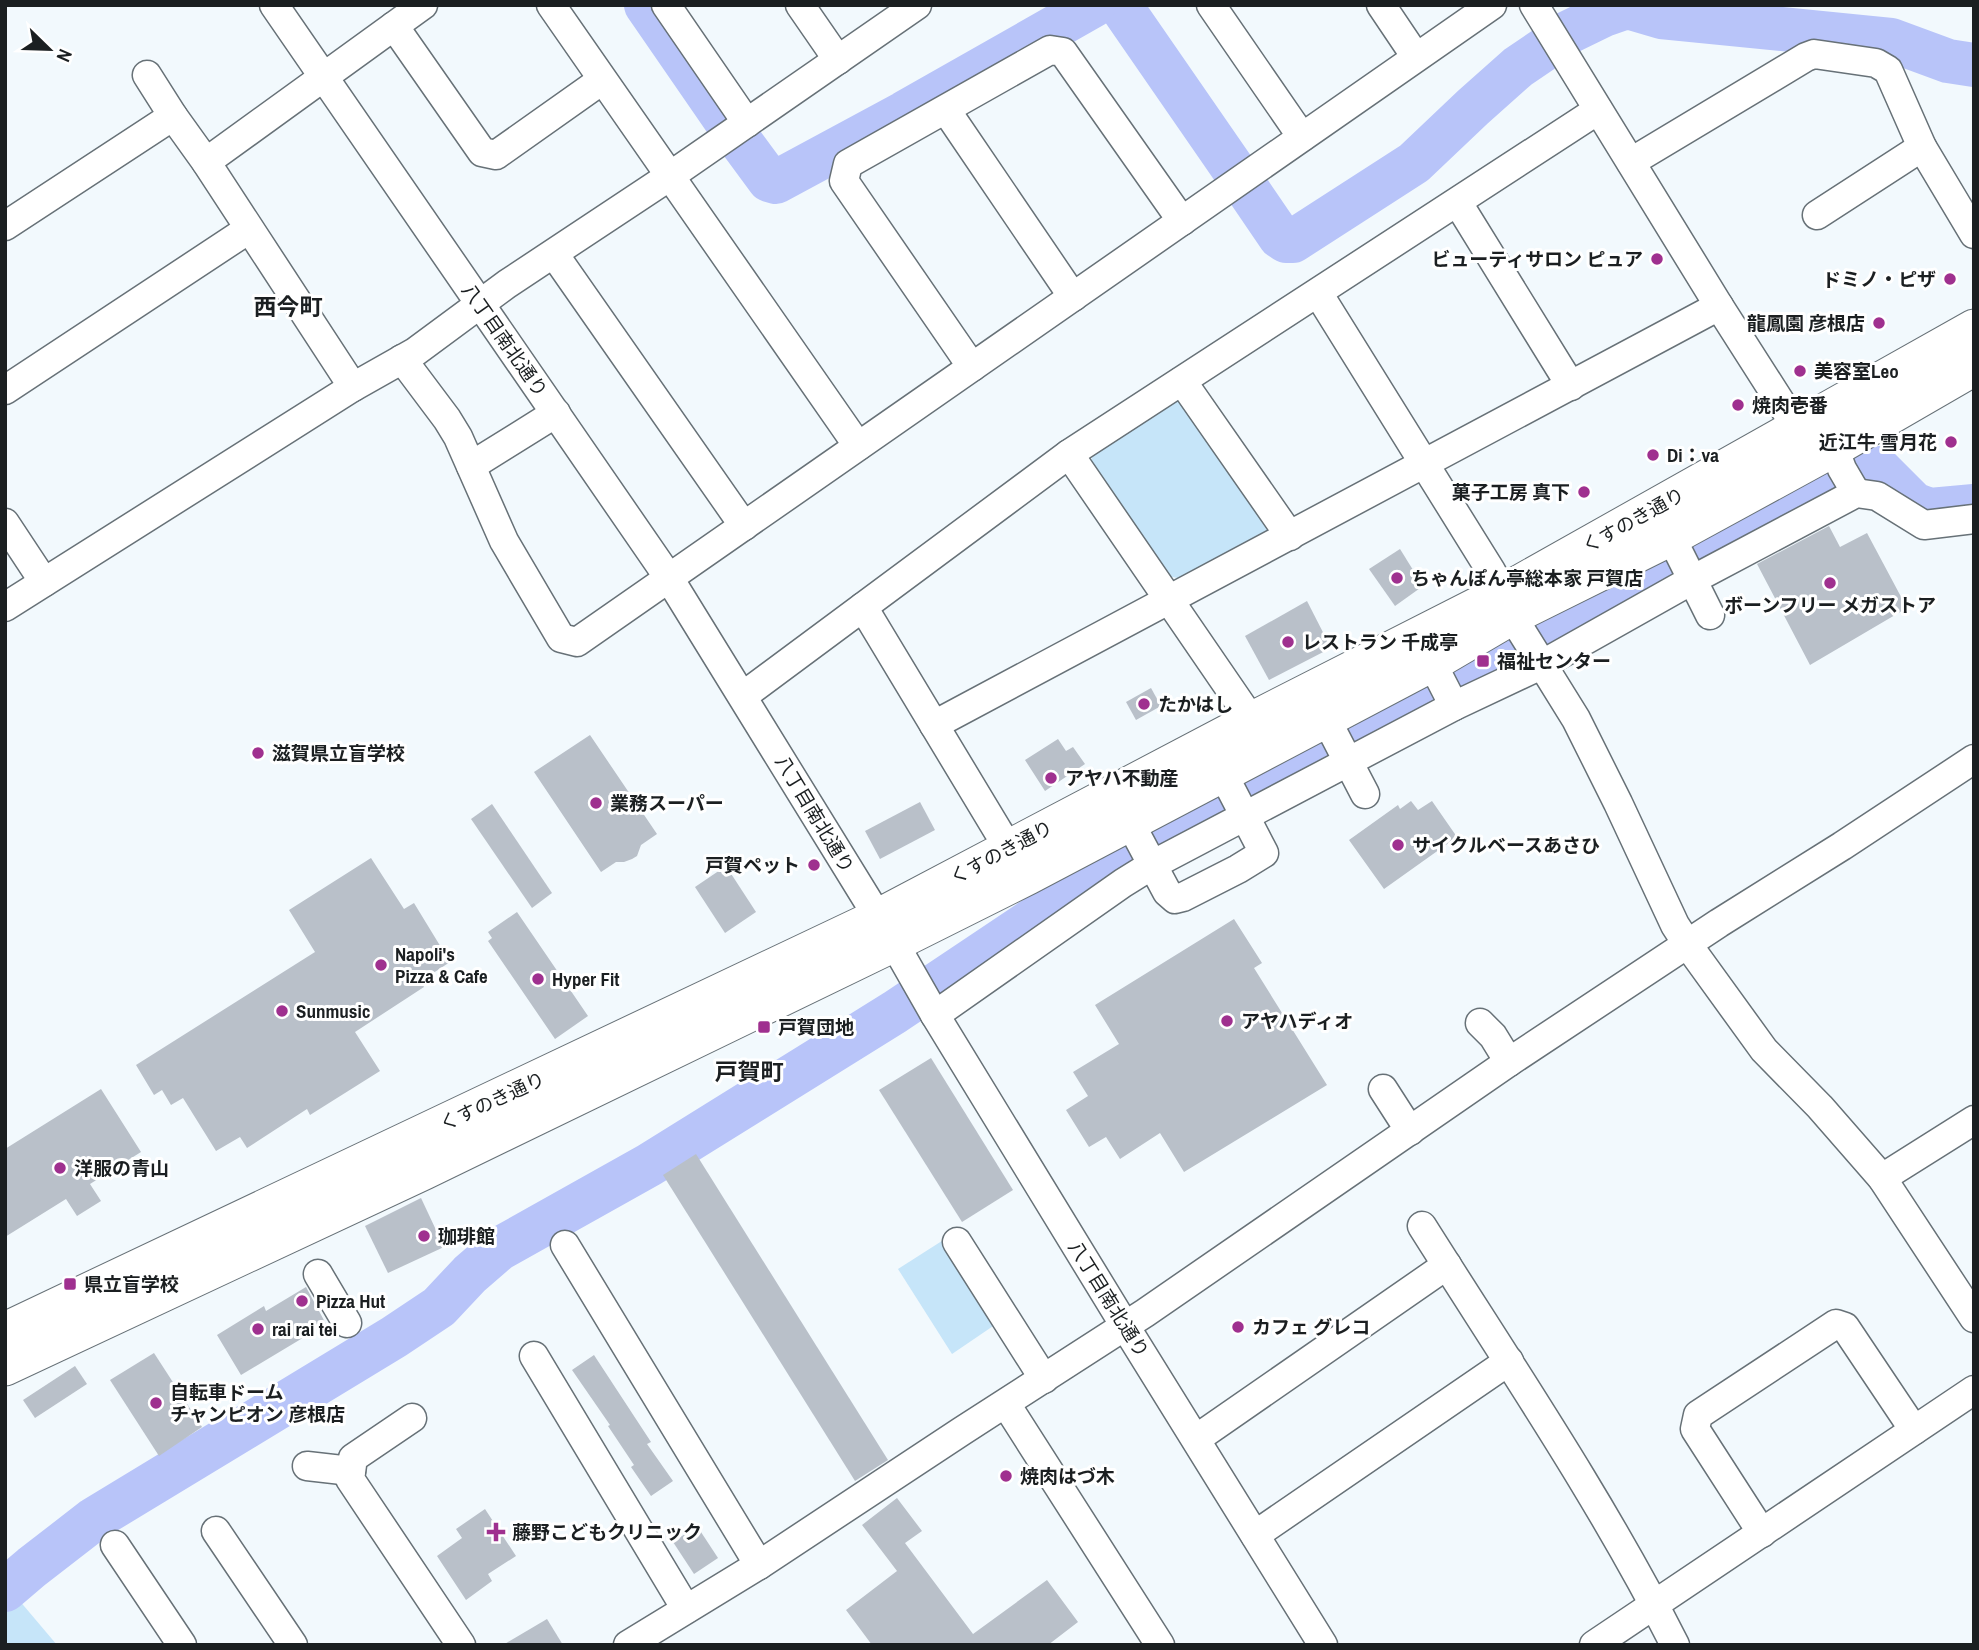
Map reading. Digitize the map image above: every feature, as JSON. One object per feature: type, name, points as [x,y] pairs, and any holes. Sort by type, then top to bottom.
[{"type":"main road","name":"くすのき通り","points":[[1261,734],[1339,743],[1445,688],[1523,633],[1833,465],[1974,328]]},
{"type":"main road","name":"くすのき通り","points":[[5,1367],[167,1305],[429,1182],[886,931],[1261,734],[1523,633],[1683,562],[1833,465],[1974,367]]},
{"type":"main road","name":"くすのき通り","points":[[1019,862],[1142,846],[1234,798],[1261,734]]},
{"type":"main road","name":"くすのき通り","points":[[5,1331],[886,931]]},
{"type":"street","name":"八丁目南北通り","points":[[274,5],[669,578],[1255,1535],[1314,1642]]},
{"type":"street","points":[[205,162],[423,5]]},
{"type":"street","points":[[551,5],[858,446]]},
{"type":"street","points":[[666,5],[747,123]]},
{"type":"street","points":[[800,5],[838,60]]},
{"type":"street","points":[[5,607],[353,387],[415,352],[507,284],[670,176],[917,5]]},
{"type":"street","points":[[1211,5],[1302,137]]},
{"type":"street","points":[[1381,5],[1416,57]]},
{"type":"street","points":[[402,359],[447,419],[504,541],[561,638],[577,642],[1492,5]]},
{"type":"street","points":[[1534,5],[1718,306],[1833,465],[1924,525],[1974,519]]},
{"type":"street","points":[[394,26],[482,152],[489,154],[496,155],[603,79]]},
{"type":"street","points":[[972,366],[844,181],[848,164],[1050,50],[1063,52],[1182,221]]},
{"type":"street","points":[[1631,162],[1814,54],[1876,63],[1888,70],[1922,148],[1974,234]]},
{"type":"street","points":[[147,75],[353,387]]},
{"type":"street","points":[[946,110],[1073,297]]},
{"type":"street","points":[[743,696],[1069,454],[1598,110]]},
{"type":"street","points":[[5,226],[173,116]]},
{"type":"street","points":[[1817,215],[1922,148]]},
{"type":"street","points":[[1458,203],[1571,386]]},
{"type":"street","points":[[5,390],[249,229]]},
{"type":"street","points":[[554,254],[744,526]]},
{"type":"street","points":[[1318,293],[1426,464],[1576,719],[1675,925],[1764,1050],[1820,1107],[1882,1178],[1974,1318]]},
{"type":"street","points":[[934,725],[1718,306]]},
{"type":"street","points":[[1182,381],[1290,536]]},
{"type":"street","points":[[471,466],[555,412]]},
{"type":"street","points":[[1069,454],[1261,734]]},
{"type":"street","points":[[927,1001],[1123,883],[1142,846],[1445,688],[1523,633],[1683,562],[1833,465]]},
{"type":"street","points":[[5,523],[44,582]]},
{"type":"street","points":[[1683,562],[1710,615]]},
{"type":"street","points":[[863,607],[1019,862]]},
{"type":"street","points":[[1339,743],[1365,794]]},
{"type":"street","points":[[627,1640],[686,1609],[759,1565],[1006,1404],[1125,1326],[1509,1062],[1974,759]]},
{"type":"street","points":[[1142,846],[1167,892],[1175,899],[1238,869],[1264,853],[1234,798]]},
{"type":"street","points":[[1480,1023],[1493,1036],[1509,1062]]},
{"type":"street","points":[[1383,1089],[1410,1131]]},
{"type":"street","points":[[1882,1178],[1974,1120]]},
{"type":"street","points":[[1422,1226],[1580,1477],[1675,1645]]},
{"type":"street","points":[[957,1242],[1044,1379]]},
{"type":"street","points":[[565,1245],[759,1565]]},
{"type":"street","points":[[1196,1440],[1447,1265]]},
{"type":"street","points":[[318,1273],[347,1323]]},
{"type":"street","points":[[1762,1533],[1695,1429],[1698,1415],[1836,1324],[1845,1327],[1914,1430]]},
{"type":"street","points":[[534,1356],[686,1609]]},
{"type":"street","points":[[1255,1535],[1509,1361]]},
{"type":"street","points":[[1594,1645],[1974,1390]]},
{"type":"street","points":[[1006,1404],[1160,1645]]},
{"type":"street","points":[[412,1418],[353,1458],[350,1479],[461,1645]]},
{"type":"street","points":[[307,1466],[351,1471]]},
{"type":"street","points":[[216,1531],[293,1645]]},
{"type":"street","points":[[115,1545],[182,1645]]},
{"type":"shaded area","points":[[1173,400],[1189,405],[1270,521],[1266,536],[1182,579],[1164,575],[1090,467],[1093,453]]},
{"type":"shaded area","points":[[945,1239],[999,1322],[952,1354],[898,1269]]},
{"type":"shaded area","points":[[13,1593],[57,1645],[5,1645],[5,1600]]},
{"type":"building","name":"ボーンフリー メガストア","points":[[1829,526],[1840,547],[1867,533],[1907,608],[1810,665],[1757,564]]},
{"type":"building","name":"ちゃんぽん亭総本家 戸賀店","points":[[1400,549],[1423,586],[1395,606],[1369,569]]},
{"type":"building","name":"レストラン 千成亭","points":[[1307,601],[1331,648],[1269,680],[1245,636]]},
{"type":"building","name":"たかはし","points":[[1151,688],[1161,706],[1136,720],[1126,702]]},
{"type":"building","name":"業務スーパー","points":[[590,735],[657,834],[641,845],[637,856],[624,862],[616,862],[601,872],[534,772]]},
{"type":"building","name":"アヤハ不動産","points":[[1058,739],[1066,751],[1073,747],[1085,764],[1045,791],[1025,760]]},
{"type":"building","name":"サイクルベースあさひ","points":[[1411,801],[1418,810],[1432,801],[1457,837],[1384,889],[1349,840],[1398,805],[1400,809]]},
{"type":"building","points":[[920,802],[935,830],[880,859],[865,831]]},
{"type":"building","points":[[492,804],[552,893],[532,908],[471,819]]},
{"type":"building","name":"Sunmusic","points":[[371,858],[404,909],[414,903],[450,962],[421,981],[424,987],[355,1032],[380,1071],[310,1115],[307,1109],[247,1148],[240,1137],[216,1151],[183,1098],[171,1105],[162,1090],[154,1095],[136,1065],[315,952],[289,910]]},
{"type":"building","points":[[726,866],[756,912],[725,933],[695,887]]},
{"type":"building","name":"Hyper Fit","points":[[517,912],[588,1016],[555,1039],[488,941],[492,938],[488,932]]},
{"type":"building","name":"アヤハディオ","points":[[1234,919],[1262,963],[1254,968],[1327,1085],[1184,1172],[1160,1133],[1120,1159],[1106,1137],[1089,1147],[1066,1110],[1088,1096],[1073,1072],[1119,1044],[1095,1005]]},
{"type":"building","points":[[931,1058],[1013,1190],[962,1222],[879,1090]]},
{"type":"building","name":"洋服の青山","points":[[101,1089],[141,1152],[90,1184],[101,1201],[77,1216],[66,1199],[5,1237],[5,1149]]},
{"type":"building","points":[[696,1154],[888,1460],[855,1481],[663,1175]]},
{"type":"building","points":[[421,1198],[444,1247],[388,1273],[365,1226]]},
{"type":"building","points":[[306,1287],[326,1324],[241,1375],[217,1335],[264,1306],[266,1311]]},
{"type":"building","name":"自転車ドーム チャンピオン 彦根店","points":[[154,1353],[202,1427],[159,1456],[110,1380]]},
{"type":"building","points":[[594,1355],[651,1442],[647,1444],[673,1481],[651,1496],[631,1467],[634,1465],[608,1426],[610,1425],[572,1370]]},
{"type":"building","points":[[75,1366],[87,1384],[35,1418],[23,1400]]},
{"type":"building","points":[[897,1498],[922,1531],[905,1543],[973,1634],[1047,1580],[1078,1622],[1048,1645],[872,1645],[846,1610],[897,1571],[862,1525]]},
{"type":"building","points":[[485,1509],[516,1556],[488,1574],[492,1581],[466,1600],[437,1556],[462,1538],[456,1529]]},
{"type":"building","points":[[697,1526],[718,1558],[694,1574],[673,1542]]},
{"type":"building","points":[[547,1619],[563,1645],[503,1645]]},
{"type":"waterway","points":[[646,5],[726,121]]},
{"type":"waterway","points":[[741,142],[769,180],[776,182],[1094,5]]},
{"type":"waterway","points":[[1120,5],[1234,170]]},
{"type":"waterway","points":[[1567,33],[1627,7],[1661,17],[1891,40],[1948,61],[1974,65]]},
{"type":"waterway","points":[[1248,190],[1280,237],[1293,241],[1414,163],[1518,67],[1546,48]]},
{"type":"waterway","points":[[5,1590],[94,1519],[439,1307],[470,1274],[499,1249],[649,1165],[895,1012],[1107,870],[1868,468],[1878,468],[1914,504],[1930,510],[1974,506]]},
{"type":"place","name":"ビューティサロン ピュア","points":[[1657,259]]},
{"type":"place","name":"ドミノ・ピザ","points":[[1950,279]]},
{"type":"place","name":"龍鳳園 彦根店","points":[[1879,323]]},
{"type":"place","name":"美容室Leo","points":[[1800,371]]},
{"type":"place","name":"焼肉壱番","points":[[1738,405]]},
{"type":"place","name":"近江牛 雪月花","points":[[1951,442]]},
{"type":"place","name":"Di：va","points":[[1653,455]]},
{"type":"place","name":"菓子工房 真下","points":[[1584,492]]},
{"type":"place","name":"ちゃんぽん亭総本家 戸賀店","points":[[1397,578]]},
{"type":"place","name":"ボーンフリー メガストア","points":[[1830,583]]},
{"type":"place","name":"レストラン 千成亭","points":[[1288,642]]},
{"type":"place","name":"福祉センター","points":[[1483,661]]},
{"type":"place","name":"たかはし","points":[[1144,704]]},
{"type":"place","name":"滋賀県立盲学校","points":[[258,753]]},
{"type":"place","name":"アヤハ不動産","points":[[1051,778]]},
{"type":"place","name":"業務スーパー","points":[[596,803]]},
{"type":"place","name":"サイクルベースあさひ","points":[[1398,845]]},
{"type":"place","name":"戸賀ペット","points":[[814,865]]},
{"type":"place","name":"Napoli's Pizza & Cafe","points":[[381,965]]},
{"type":"place","name":"Hyper Fit","points":[[538,979]]},
{"type":"place","name":"Sunmusic","points":[[282,1011]]},
{"type":"place","name":"アヤハディオ","points":[[1227,1021]]},
{"type":"place","name":"戸賀団地","points":[[764,1027]]},
{"type":"place","name":"洋服の青山","points":[[60,1168]]},
{"type":"place","name":"珈琲館","points":[[424,1236]]},
{"type":"place","name":"県立盲学校","points":[[70,1284]]},
{"type":"place","name":"Pizza Hut","points":[[302,1301]]},
{"type":"place","name":"カフェ グレコ","points":[[1238,1327]]},
{"type":"place","name":"rai rai tei","points":[[258,1329]]},
{"type":"place","name":"自転車ドーム チャンピオン 彦根店","points":[[156,1403]]},
{"type":"place","name":"焼肉はづ木","points":[[1006,1476]]},
{"type":"place","name":"藤野こどもクリニック","points":[[496,1532]]},
{"type":"district","name":"西今町","points":[[288,306]]},
{"type":"district","name":"戸賀町","points":[[749,1071]]}]
